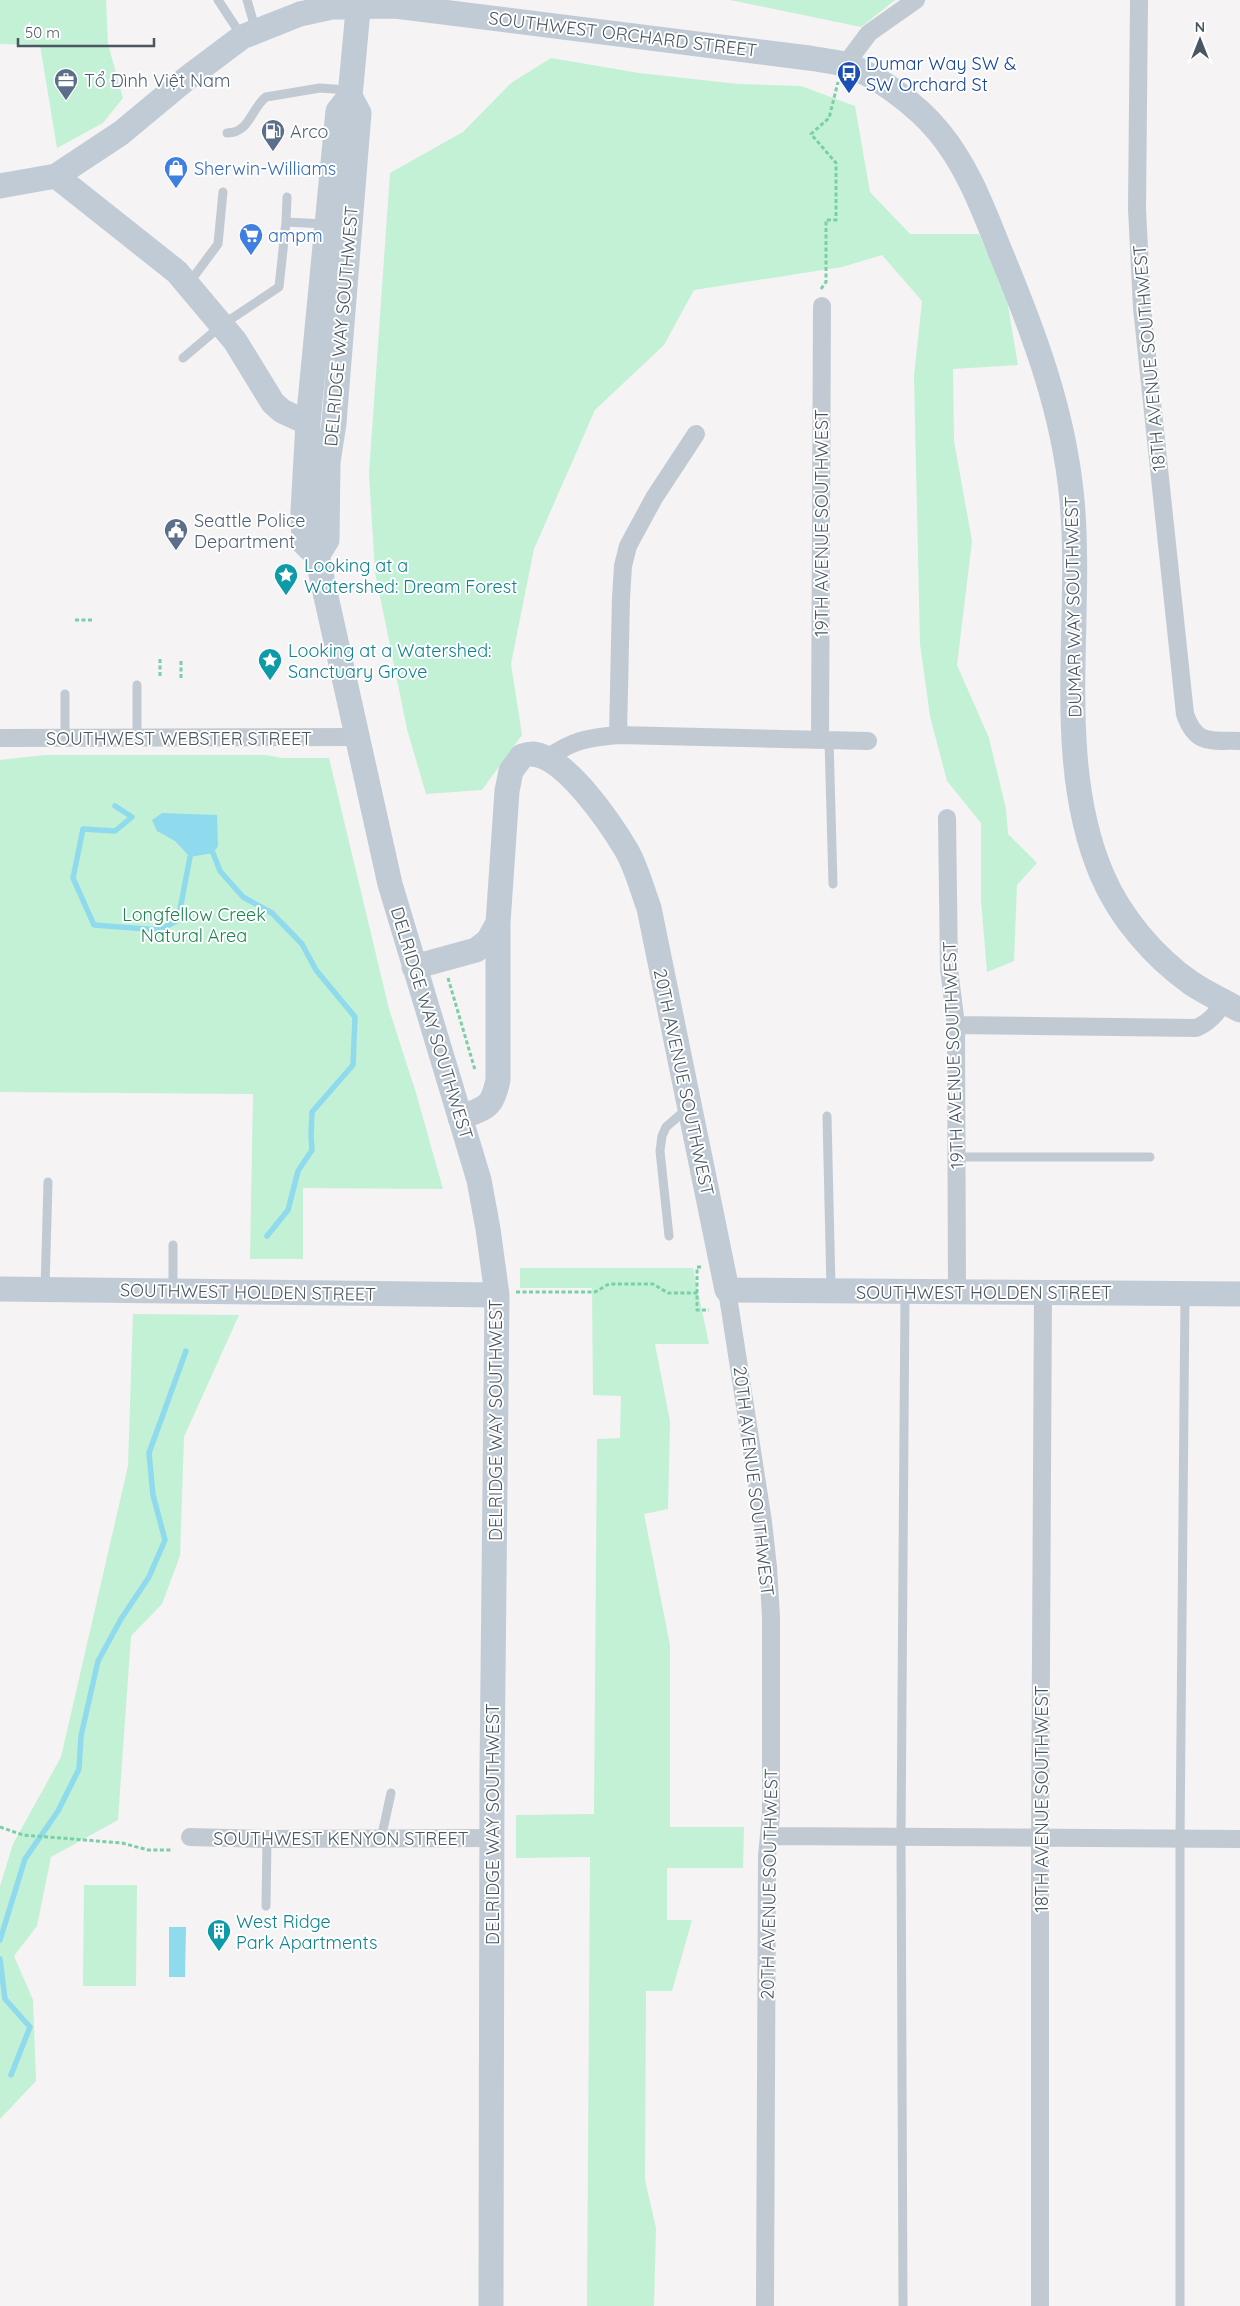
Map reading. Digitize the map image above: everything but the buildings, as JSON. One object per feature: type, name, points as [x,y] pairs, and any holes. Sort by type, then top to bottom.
[{"type":"street","points":[[841,73],[869,34],[916,0]]},
{"type":"street","name":"18TH AVENUE SOUTHWEST","points":[[1139,0],[1137,209],[1142,308],[1185,714],[1191,729],[1198,737],[1211,740],[1240,741]]},
{"type":"street","name":"SOUTHWEST ORCHARD STREET","points":[[56,176],[121,133],[193,74],[249,34],[300,14],[359,3],[485,12],[809,58],[841,73]]},
{"type":"street","name":"DELRIDGE WAY SOUTHWEST","points":[[317,556],[327,540],[328,462],[334,423],[359,113],[351,93],[359,3]]},
{"type":"street","name":"DUMAR WAY SOUTHWEST","points":[[841,73],[887,87],[938,130],[966,170],[1035,335],[1061,428],[1072,500],[1076,591],[1074,673],[1077,776],[1081,806],[1088,832],[1102,874],[1116,902],[1133,926],[1174,970],[1193,984],[1232,1006]]},
{"type":"street","name":"DELRIDGE WAY SOUTHWEST","points":[[351,93],[338,111],[308,423],[303,511],[304,543],[317,556],[390,884],[460,1118],[506,1293],[492,1838],[492,2306]]},
{"type":"street","points":[[0,186],[56,176],[177,272],[235,341],[273,403],[282,411],[308,423],[328,462]]},
{"type":"street","name":"19TH AVENUE SOUTHWEST","points":[[822,306],[825,740]]},
{"type":"street","points":[[618,736],[621,598],[623,566],[628,546],[654,498],[696,434]]},
{"type":"street","points":[[460,1118],[486,1107],[494,1098],[498,1080],[498,923],[506,800],[511,771],[522,756],[533,754],[547,758],[568,744],[579,740],[618,736],[868,741]]},
{"type":"street","name":"SOUTHWEST WEBSTER STREET","points":[[0,738],[358,737]]},
{"type":"street","name":"20TH AVENUE SOUTHWEST","points":[[547,758],[572,777],[589,796],[627,852],[649,908],[727,1290],[762,1512],[771,1617],[771,1814],[767,1856],[765,2306]]},
{"type":"street","name":"19TH AVENUE SOUTHWEST","points":[[947,818],[949,969],[956,1025],[956,1292]]},
{"type":"street","points":[[414,967],[476,950],[488,941],[498,923]]},
{"type":"street","points":[[956,1025],[1196,1028],[1206,1024],[1216,1015],[1232,1006]]},
{"type":"street","name":"SOUTHWEST HOLDEN STREET","points":[[0,1289],[506,1293]]},
{"type":"street","name":"SOUTHWEST HOLDEN STREET","points":[[727,1290],[1240,1294]]},
{"type":"street","name":"18TH AVENUE SOUTHWEST","points":[[1040,2306],[1043,1292]]},
{"type":"street","points":[[769,1836],[1240,1839]]},
{"type":"street","name":"SOUTHWEST KENYON STREET","points":[[190,1837],[267,1840],[492,1838]]},
{"type":"lane","points":[[218,0],[249,34]]},
{"type":"lane","points":[[247,0],[249,34]]},
{"type":"lane","points":[[228,133],[236,133],[245,127],[259,102],[266,97],[320,88],[351,93]]},
{"type":"lane","points":[[188,285],[218,244],[223,192]]},
{"type":"lane","points":[[183,358],[222,325],[279,287],[287,197]]},
{"type":"lane","points":[[286,222],[327,224]]},
{"type":"lane","points":[[137,685],[137,738]]},
{"type":"lane","points":[[65,694],[65,738]]},
{"type":"lane","points":[[825,740],[833,884]]},
{"type":"lane","points":[[669,1236],[660,1151],[662,1136],[666,1127],[690,1107]]},
{"type":"lane","points":[[827,1116],[831,1291]]},
{"type":"lane","points":[[956,1157],[1150,1157]]},
{"type":"lane","points":[[45,1289],[48,1182]]},
{"type":"lane","points":[[173,1291],[174,1245]]},
{"type":"lane","points":[[903,2306],[901,1836],[905,1291]]},
{"type":"lane","points":[[1180,2306],[1180,1839],[1186,1294]]},
{"type":"lane","points":[[381,1839],[391,1793]]},
{"type":"lane","points":[[266,1906],[267,1840]]},
{"type":"path","points":[[826,272],[826,220],[836,220],[836,163],[811,134],[829,118],[841,73]]},
{"type":"path","points":[[75,620],[93,620]]},
{"type":"path","points":[[160,659],[160,678]]},
{"type":"path","points":[[181,678],[182,659]]},
{"type":"path","points":[[448,979],[476,1071]]},
{"type":"path","points":[[705,1267],[697,1267],[697,1310],[709,1310]]},
{"type":"path","points":[[506,1293],[594,1292],[609,1284],[653,1284],[668,1293],[697,1293]]},
{"type":"path","points":[[0,1827],[24,1835],[122,1842],[148,1850],[173,1850]]},
{"type":"green space","points":[[0,0],[106,0],[108,44],[123,98],[103,123],[57,148],[40,45],[0,44]]},
{"type":"green space","points":[[730,0],[895,0],[861,27]]},
{"type":"green space","points":[[551,58],[639,73],[738,84],[801,86],[855,106],[870,192],[910,234],[979,234],[1006,294],[1018,365],[953,369],[954,441],[972,541],[957,665],[989,738],[1006,809],[1008,834],[1037,863],[1017,885],[1014,961],[987,972],[981,900],[981,823],[947,781],[930,716],[920,644],[914,376],[922,301],[882,255],[842,267],[694,290],[664,345],[595,410],[534,549],[511,664],[522,735],[482,790],[426,794],[407,729],[375,572],[369,474],[390,173],[463,132],[511,83]]},
{"type":"green space","name":"Longfellow Creek Natural Area","points":[[44,755],[266,755],[282,758],[329,758],[389,1009],[416,1093],[443,1189],[303,1188],[303,1259],[250,1259],[253,1094],[0,1092],[0,760]]},
{"type":"green space","points":[[520,1268],[693,1268],[709,1344],[655,1344],[670,1421],[668,1509],[644,1514],[670,1645],[670,1827],[744,1827],[743,1868],[667,1868],[667,1920],[692,1920],[672,1991],[646,1991],[645,2180],[656,2228],[654,2306],[587,2306],[590,1857],[516,1858],[516,1815],[594,1814],[597,1439],[620,1438],[621,1396],[593,1395],[592,1288],[520,1288]]},
{"type":"green space","points":[[133,1314],[239,1315],[184,1437],[180,1556],[162,1604],[131,1636],[118,1820],[51,1857],[37,1926],[14,1956],[33,2000],[36,2081],[0,2119],[0,1886],[13,1844],[61,1757],[128,1466]]},
{"type":"green space","points":[[84,1885],[137,1885],[136,1986],[83,1986]]},
{"type":"water","points":[[162,813],[217,815],[218,846],[213,853],[190,857],[175,841],[157,831],[152,820]]},
{"type":"water","points":[[169,1927],[186,1927],[185,1977],[169,1977]]},
{"type":"waterway","points":[[115,806],[132,817],[115,831],[83,829],[73,878],[94,925],[160,930],[178,920],[190,857]]},
{"type":"waterway","points":[[213,853],[220,871],[243,897],[272,913],[302,944],[316,970],[355,1017],[353,1065],[312,1112],[312,1150],[298,1171],[288,1210],[267,1236]]},
{"type":"waterway","points":[[0,1940],[25,1859],[58,1811],[79,1769],[81,1736],[98,1661],[121,1619],[149,1577],[165,1540],[153,1495],[149,1453],[186,1351]]},
{"type":"waterway","points":[[0,1959],[5,1999],[30,2027],[11,2075]]},
{"type":"place","name":"Dumar Way SW & SW Orchard St","points":[[849,94]]},
{"type":"place","name":"Tổ Đình Việt Nam","points":[[66,101]]},
{"type":"place","name":"Arco","points":[[273,152]]},
{"type":"place","name":"Sherwin-Williams","points":[[176,189]]},
{"type":"place","name":"ampm","points":[[251,256]]},
{"type":"place","name":"Seattle Police Department","points":[[176,551]]},
{"type":"place","name":"Looking at a Watershed: Dream Forest","points":[[286,596]]},
{"type":"place","name":"Looking at a Watershed: Sanctuary Grove","points":[[270,681]]},
{"type":"place","name":"West Ridge Park Apartments","points":[[219,1952]]}]
